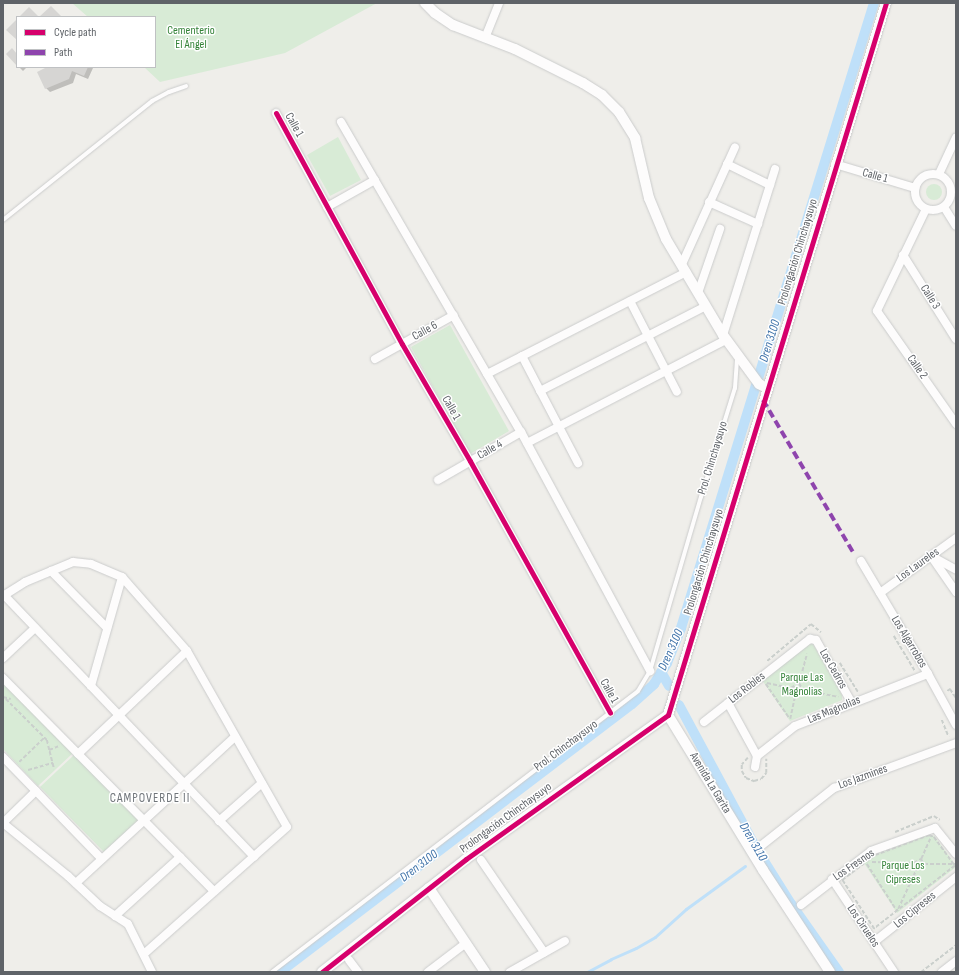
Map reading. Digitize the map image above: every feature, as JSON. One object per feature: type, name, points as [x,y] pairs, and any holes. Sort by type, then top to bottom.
[{"type":"street","points":[[425,3],[435,14],[448,22],[538,59],[583,83],[602,95],[619,112],[635,138],[649,198],[659,225],[724,338],[763,386]]},
{"type":"street","points":[[485,38],[499,3]]},
{"type":"street","name":"Prolongación Chinchaysuyo","points":[[322,972],[466,859],[668,715],[763,386],[886,3]]},
{"type":"street","name":"Calle 1","points":[[276,113],[402,344],[470,461],[610,713]]},
{"type":"street","points":[[341,122],[521,432],[650,671]]},
{"type":"street","points":[[939,174],[956,138]]},
{"type":"street","points":[[487,374],[630,301],[684,268],[710,202],[735,147]]},
{"type":"street","points":[[727,164],[770,185]]},
{"type":"street","name":"Calle 1","points":[[835,164],[915,188]]},
{"type":"street","points":[[527,443],[724,338],[775,170]]},
{"type":"street","points":[[939,174],[953,184],[950,197],[944,206],[935,210],[926,209],[917,200],[915,188],[924,176],[939,174]]},
{"type":"street","points":[[327,207],[375,180]]},
{"type":"street","points":[[710,202],[758,224]]},
{"type":"street","points":[[944,206],[956,226]]},
{"type":"street","points":[[903,255],[926,209]]},
{"type":"street","points":[[698,293],[720,229]]},
{"type":"street","name":"Calle 2","points":[[903,255],[877,311],[956,424]]},
{"type":"street","name":"Calle 3","points":[[903,255],[956,339]]},
{"type":"street","points":[[630,301],[678,392]]},
{"type":"street","points":[[540,392],[706,306]]},
{"type":"street","name":"Calle 6","points":[[376,360],[454,315]]},
{"type":"street","points":[[522,356],[578,463]]},
{"type":"street","name":"Calle 4","points":[[438,480],[521,432]]},
{"type":"street","name":"Los Laureles","points":[[880,593],[956,538]]},
{"type":"street","points":[[931,556],[956,570]]},
{"type":"street","points":[[931,556],[956,592]]},
{"type":"street","name":"Los Algarrobos","points":[[860,561],[928,674],[956,725]]},
{"type":"street","points":[[144,954],[254,857],[286,827],[187,651],[122,577],[91,564],[73,562],[25,582],[3,596],[254,857]]},
{"type":"street","points":[[51,570],[108,628]]},
{"type":"street","points":[[91,686],[122,577]]},
{"type":"street","points":[[3,658],[35,628]]},
{"type":"street","name":"Los Cedros","points":[[810,639],[816,640],[852,703]]},
{"type":"street","name":"Los Robles","points":[[704,722],[810,639]]},
{"type":"street","points":[[78,754],[187,651]]},
{"type":"street","name":"Las Magnolias","points":[[757,756],[795,726],[928,674]]},
{"type":"street","points":[[3,678],[214,891]]},
{"type":"street","points":[[728,703],[757,756],[755,767]]},
{"type":"street","name":"Avenida La Garita","points":[[668,715],[763,870],[830,972]]},
{"type":"street","points":[[76,883],[235,737]]},
{"type":"street","name":"Los Jazmines","points":[[762,845],[834,788],[956,743]]},
{"type":"street","points":[[3,757],[102,859]]},
{"type":"street","points":[[219,821],[262,783]]},
{"type":"street","points":[[36,791],[3,823],[76,883],[100,906],[128,924],[152,972]]},
{"type":"street","points":[[933,831],[956,854]]},
{"type":"street","name":"Los Fresnos","points":[[801,905],[871,851],[933,831]]},
{"type":"street","points":[[115,916],[180,857]]},
{"type":"street","points":[[481,860],[544,952]]},
{"type":"street","name":"Los Cipreses","points":[[874,942],[956,877]]},
{"type":"street","name":"Los Ciruelos","points":[[832,880],[894,972]]},
{"type":"street","points":[[429,888],[485,972]]},
{"type":"street","points":[[510,972],[565,941]]},
{"type":"street","points":[[428,972],[466,943]]},
{"type":"street","points":[[349,960],[358,972]]},
{"type":"street","points":[[942,972],[956,961]]},
{"type":"lane","points":[[3,220],[152,101],[169,92],[186,86]]},
{"type":"lane","name":"Prol. Chinchaysuyo","points":[[272,972],[638,691],[650,671],[701,497],[735,388],[737,354]]},
{"type":"path","points":[[765,683],[791,688],[799,683],[808,650]]},
{"type":"path","points":[[764,680],[790,719],[795,695],[791,688]]},
{"type":"path","points":[[799,683],[803,690]]},
{"type":"path","points":[[945,692],[950,689],[956,698]]},
{"type":"path","points":[[795,695],[803,690],[841,697]]},
{"type":"path","points":[[3,702],[7,699],[47,740],[54,769]]},
{"type":"path","points":[[18,763],[44,738]]},
{"type":"path","points":[[49,750],[63,745]]},
{"type":"path","points":[[26,771],[53,763]]},
{"type":"path","points":[[866,862],[914,863],[921,859],[933,831]]},
{"type":"path","points":[[933,831],[875,855],[842,880],[874,929],[955,864]]},
{"type":"path","points":[[933,831],[955,864]]},
{"type":"path","points":[[921,859],[924,864]]},
{"type":"path","points":[[866,862],[897,911]]},
{"type":"path","points":[[914,863],[917,868]]},
{"type":"path","points":[[897,911],[917,868],[921,868],[924,864],[955,864]]},
{"type":"path","points":[[921,972],[956,945]]},
{"type":"green space","name":"Cementerio El Ángel","points":[[72,3],[377,3],[285,53],[160,82],[145,68],[156,68],[156,16],[87,16]]},
{"type":"green space","points":[[338,137],[361,180],[330,196],[307,155]]},
{"type":"green space","points":[[931,184],[937,184],[942,189],[940,198],[937,200],[931,200],[926,195],[926,189]]},
{"type":"green space","points":[[450,325],[509,431],[470,454],[411,347]]},
{"type":"green space","name":"Parque Las Magnolias","points":[[808,643],[813,644],[842,695],[842,700],[790,721],[762,680]]},
{"type":"green space","points":[[3,682],[73,753],[38,786],[3,749]]},
{"type":"green space","points":[[74,755],[139,820],[104,852],[40,787]]},
{"type":"green space","name":"Parque Los Cipreses","points":[[928,834],[934,836],[956,867],[897,913],[864,863],[875,855]]},
{"type":"building","points":[[51,6],[61,16],[40,16]]},
{"type":"building","points":[[29,7],[38,16],[20,16]]},
{"type":"building","points":[[16,20],[16,39],[6,30]]},
{"type":"building","points":[[12,48],[16,53],[16,65],[6,54]]},
{"type":"building","points":[[45,68],[88,68],[84,76],[72,71],[69,79],[45,89],[37,72]]},
{"type":"waterway","name":"Dren 3100","points":[[280,972],[632,704],[654,684],[667,663],[681,628],[874,3]]},
{"type":"waterway","name":"Dren 3110","points":[[661,672],[669,686]]},
{"type":"waterway","name":"Dren 3110","points":[[679,705],[757,850],[791,904],[839,972]]},
{"type":"waterway","points":[[587,972],[655,937],[686,909],[745,866]]},
{"type":"marked path","points":[[763,400],[854,554]]},
{"type":"cycle path","points":[[322,972],[466,859],[668,715],[886,3]]},
{"type":"cycle path","points":[[276,113],[402,344],[470,461],[610,713]]},
{"type":"district","name":"CAMPOVERDE II","points":[[150,798]]}]
